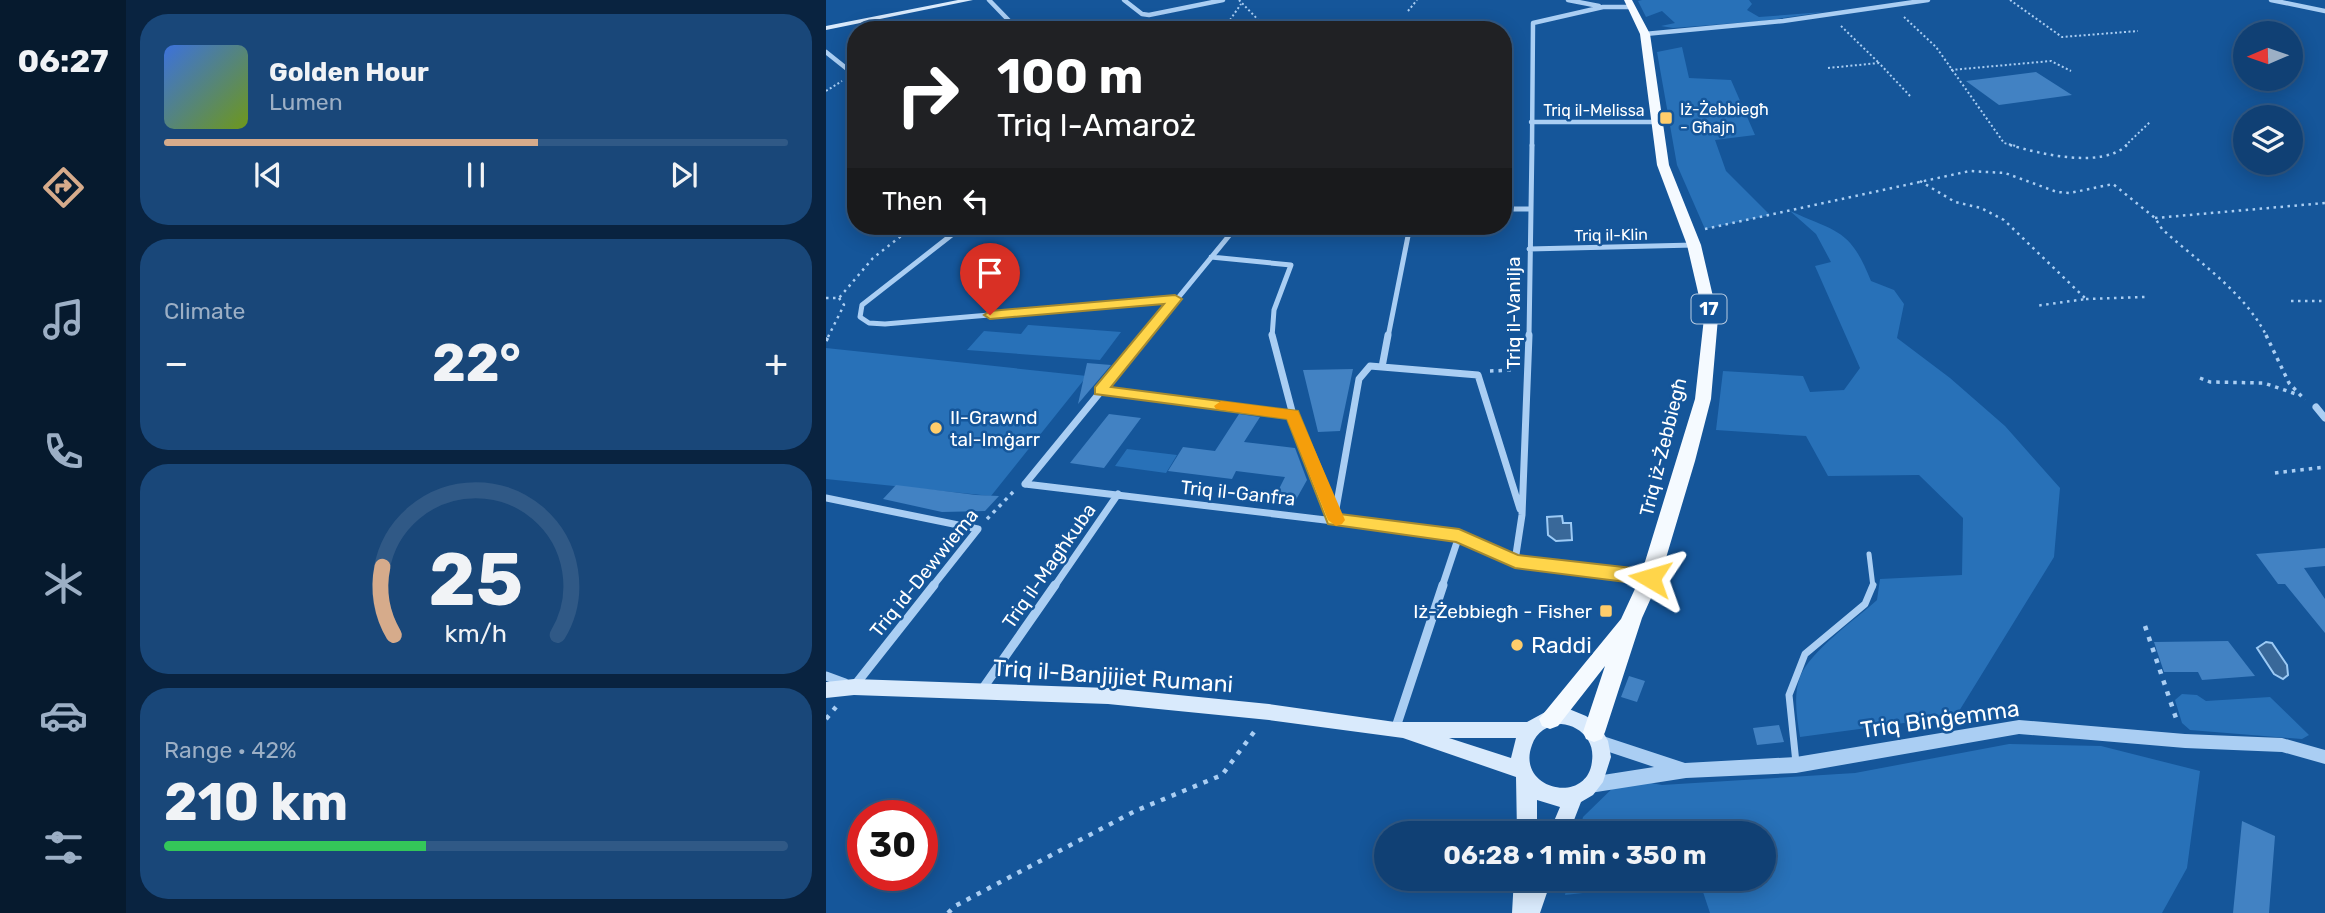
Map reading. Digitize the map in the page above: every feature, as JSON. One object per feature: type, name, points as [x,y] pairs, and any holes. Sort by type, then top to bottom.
[{"type":"main road","points":[[862,21],[969,0]]},
{"type":"main road","name":"Triq iż-Żebbiegħ","points":[[1597,737],[1632,618],[1650,578],[1703,399],[1711,318],[1705,282],[1692,239],[1663,165],[1645,34],[1630,3]]},
{"type":"main road","points":[[826,28],[847,24]]},
{"type":"main road","name":"Triq iż-Żebbiegħ","points":[[1549,719],[1632,618]]},
{"type":"main road","name":"Triq il-Banjijiet Rumani","points":[[826,690],[854,687],[1108,696],[1269,712],[1395,730],[1530,730]]},
{"type":"main road","points":[[1549,719],[1574,720],[1597,737]]},
{"type":"main road","name":"17","points":[[1530,730],[1549,719]]},
{"type":"main road","name":"Triq il-Banjijiet Rumani","points":[[1395,730],[1524,776]]},
{"type":"main road","points":[[1526,821],[1524,776],[1519,749],[1530,730]]},
{"type":"main road","name":"17","points":[[1565,821],[1582,790],[1602,765],[1597,737]]},
{"type":"main road","points":[[1524,776],[1536,789],[1557,796],[1582,790]]},
{"type":"main road","points":[[1522,913],[1523,891]]},
{"type":"main road","points":[[1530,913],[1538,891]]},
{"type":"street","points":[[989,0],[1009,21]]},
{"type":"street","points":[[1124,0],[1142,14],[1149,15],[1223,0]]},
{"type":"street","points":[[1568,0],[1603,7],[1630,3]]},
{"type":"street","points":[[1645,34],[1928,0]]},
{"type":"street","points":[[2271,0],[2325,11]]},
{"type":"street","name":"Triq il-Vanilja","points":[[1515,561],[1522,515],[1529,370],[1534,23],[1603,7]]},
{"type":"street","points":[[826,52],[847,69]]},
{"type":"street","name":"Triq il-Melissa","points":[[1531,122],[1656,122]]},
{"type":"street","points":[[1512,209],[1530,209]]},
{"type":"street","points":[[952,235],[862,305],[859,312],[863,321],[885,324],[1175,299]]},
{"type":"street","points":[[1025,484],[1229,235]]},
{"type":"street","points":[[1382,367],[1408,235]]},
{"type":"street","name":"Triq il-Klin","points":[[1529,249],[1692,239]]},
{"type":"street","points":[[1211,257],[1291,265],[1271,323],[1293,415],[1334,520]]},
{"type":"street","points":[[1334,520],[1359,379],[1370,366],[1478,375],[1522,515]]},
{"type":"street","points":[[1100,391],[1293,415]]},
{"type":"street","points":[[2316,407],[2325,418]]},
{"type":"street","name":"Triq il-Ganfra","points":[[1025,484],[1459,536],[1515,561],[1650,578]]},
{"type":"street","name":"Triq il-Magħkuba","points":[[981,691],[1118,494]]},
{"type":"street","points":[[826,498],[978,529]]},
{"type":"street","name":"Triq id-Dewwiema","points":[[854,687],[978,529]]},
{"type":"street","points":[[1395,730],[1459,536]]},
{"type":"street","points":[[826,676],[854,687]]},
{"type":"street","name":"Triq Binġemma","points":[[1582,790],[1686,770],[1796,765],[2019,727],[2185,741],[2282,745],[2325,757]]},
{"type":"street","name":"Triq Binġemma","points":[[1597,737],[1686,770]]},
{"type":"lane","points":[[1796,765],[1789,695],[1805,654],[1865,604],[1873,588],[1869,554]]},
{"type":"path","points":[[1408,11],[1417,0]]},
{"type":"path","points":[[2010,0],[2062,37],[2138,31]]},
{"type":"path","points":[[1230,20],[1240,2],[1259,21]]},
{"type":"path","points":[[1888,4],[1936,47],[2004,143],[2022,150],[2088,158],[2108,156],[2118,153],[2150,121]]},
{"type":"path","points":[[1829,14],[1911,97]]},
{"type":"path","points":[[1951,70],[2051,61],[2071,71]]},
{"type":"path","points":[[1828,68],[1879,63]]},
{"type":"path","points":[[826,91],[847,79]]},
{"type":"path","points":[[1692,239],[1918,181],[1970,171],[2005,173],[2057,192],[2070,193],[2112,184],[2155,218],[2162,229],[2239,299],[2258,320],[2298,395]]},
{"type":"path","points":[[1918,181],[1955,202],[1980,208],[2004,220],[2086,299]]},
{"type":"path","points":[[2155,218],[2325,202]]},
{"type":"path","points":[[839,298],[852,278],[901,235]]},
{"type":"path","points":[[2035,306],[2086,299],[2145,297]]},
{"type":"path","points":[[826,298],[839,298]]},
{"type":"path","points":[[826,341],[844,304],[839,298]]},
{"type":"path","points":[[2291,301],[2325,301]]},
{"type":"path","points":[[1493,371],[1529,370]]},
{"type":"path","points":[[2200,378],[2210,382],[2264,383],[2298,395],[2316,407]]},
{"type":"path","points":[[2275,473],[2325,467]]},
{"type":"path","name":"Triq id-Dewwiema","points":[[978,529],[1011,491],[1025,484]]},
{"type":"path","points":[[2146,626],[2185,741]]},
{"type":"path","points":[[948,913],[955,906],[1135,811],[1222,775],[1269,712]]},
{"type":"shaded area","points":[[1749,0],[1752,4],[1747,10],[1759,17],[1824,12],[1762,21],[1673,28],[1661,26],[1675,23],[1662,11],[1646,17],[1638,1]]},
{"type":"shaded area","points":[[1682,47],[1689,78],[1731,80],[1755,135],[1715,140],[1726,171],[1770,215],[1705,229],[1677,165],[1657,52]]},
{"type":"shaded area","points":[[1790,211],[1832,229],[1849,242],[1864,264],[1871,281],[1894,290],[1904,304],[1897,338],[1950,378],[2005,426],[2060,488],[2054,557],[1956,716],[1800,737],[1797,691],[1805,667],[1823,646],[1877,600],[1880,579],[1962,575],[1963,518],[1919,475],[1828,476],[1806,436],[1716,430],[1723,371],[1803,376],[1810,392],[1844,390],[1860,368],[1815,266],[1831,262],[1816,234]]},
{"type":"shaded area","points":[[1028,325],[1121,332],[1100,360],[967,350],[984,331],[1021,334]]},
{"type":"shaded area","name":"Il-Grawnd tal-Imġarr","points":[[826,348],[1087,376],[991,496],[826,479]]},
{"type":"shaded area","points":[[1127,449],[1177,455],[1166,473],[1115,466]]},
{"type":"shaded area","points":[[1562,516],[1563,523],[1571,523],[1572,540],[1556,541],[1548,535],[1547,517]]},
{"type":"shaded area","points":[[2266,642],[2272,643],[2287,665],[2288,675],[2283,679],[2274,674],[2257,648]]},
{"type":"shaded area","points":[[2182,694],[2197,695],[2206,701],[2270,697],[2309,735],[2302,739],[2190,730],[2182,723],[2175,700]]},
{"type":"shaded area","points":[[2009,744],[2101,746],[2200,771],[2187,868],[2162,913],[1710,913],[1703,891],[1776,891],[1776,821],[1582,821],[1623,778],[1662,785],[1855,773]]},
{"type":"shaded area","points":[[1566,891],[1601,891],[1565,895]]},
{"type":"building","points":[[2036,72],[2072,95],[1999,105],[1966,81]]},
{"type":"building","points":[[1087,363],[1111,365],[1078,404]]},
{"type":"building","points":[[1353,369],[1340,431],[1318,432],[1303,370]]},
{"type":"building","points":[[1109,414],[1141,418],[1104,468],[1070,463]]},
{"type":"building","points":[[1239,414],[1260,417],[1244,442],[1295,448],[1307,480],[1293,505],[1272,503],[1285,477],[1236,471],[1232,479],[1168,471],[1183,447],[1215,451]]},
{"type":"building","points":[[896,485],[999,496],[985,511],[942,512],[883,499]]},
{"type":"building","points":[[2325,548],[2325,566],[2304,568],[2325,599],[2325,633],[2285,584],[2278,584],[2256,554]]},
{"type":"building","points":[[2228,641],[2255,676],[2202,680],[2198,672],[2164,672],[2154,642]]},
{"type":"building","points":[[1629,676],[1645,681],[1637,702],[1621,697]]},
{"type":"building","points":[[1779,725],[1784,742],[1757,745],[1753,728]]},
{"type":"building","points":[[2242,821],[2275,836],[2269,913],[2233,913]]},
{"type":"slow traffic","points":[[1221,406],[1293,415],[1336,520]]},
{"type":"place","name":"Iż-Żebbiegħ - Għajn","points":[[1666,118]]},
{"type":"place","name":"Il-Grawnd tal-Imġarr","points":[[936,428]]},
{"type":"place","name":"Iż-Żebbiegħ - Fisher","points":[[1606,611]]},
{"type":"place","name":"Raddi","points":[[1517,645]]},
{"type":"route","points":[[990,315],[1175,299],[1100,391],[1293,415],[1334,520],[1459,536],[1515,561],[1650,578]]}]
